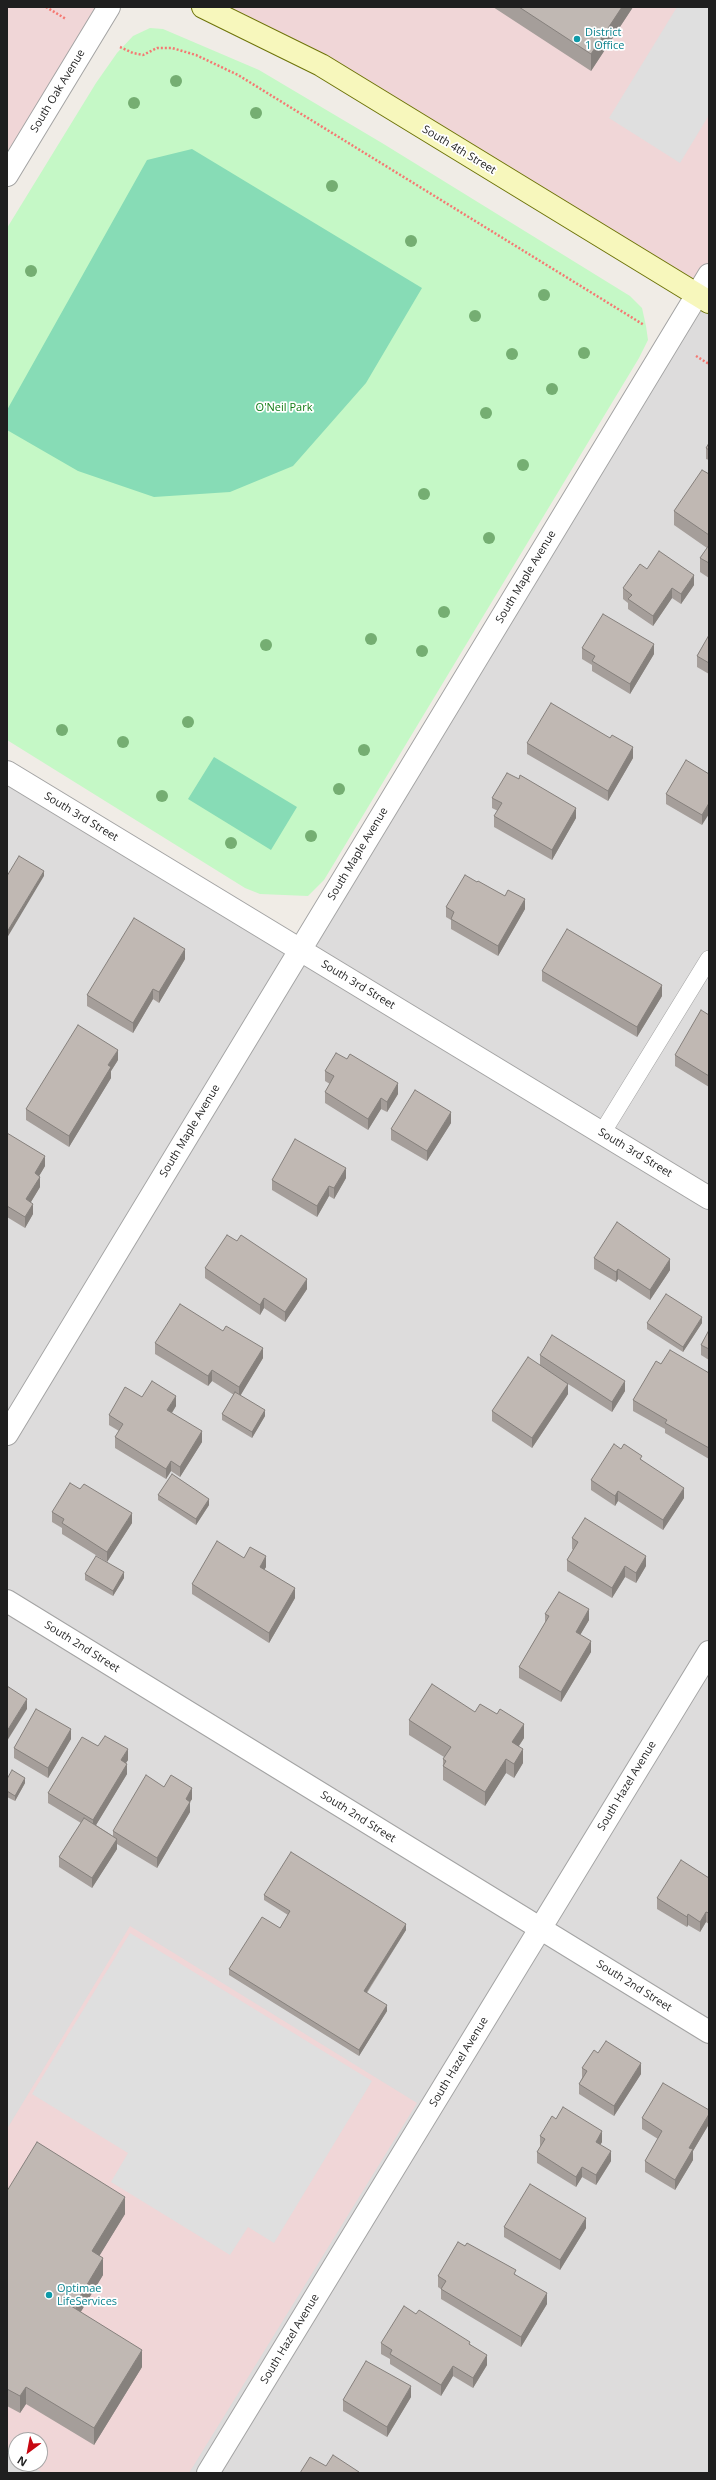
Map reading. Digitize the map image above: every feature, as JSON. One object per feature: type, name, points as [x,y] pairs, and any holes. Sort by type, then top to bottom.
[{"type":"main road","name":"South 4th Street","points":[[203,7],[321,65],[703,298]]},
{"type":"street","name":"South Oak Avenue","points":[[7,175],[109,7]]},
{"type":"street","name":"South Maple Avenue","points":[[7,1434],[300,950],[703,298],[709,275]]},
{"type":"street","name":"South 3rd Street","points":[[7,772],[709,1198]]},
{"type":"street","name":"South 2nd Street","points":[[7,1601],[709,2032]]},
{"type":"street","name":"South Hazel Avenue","points":[[208,2473],[709,1652]]},
{"type":"lane","points":[[602,1133],[709,959]]},
{"type":"path","points":[[46,7],[65,19]]},
{"type":"path","points":[[122,48],[132,53],[143,55],[157,48],[172,48],[196,55],[238,75],[646,326]]},
{"type":"path","points":[[696,356],[709,364]]},
{"type":"shaded area","points":[[7,7],[109,7],[7,175]]},
{"type":"shaded area","points":[[203,7],[709,7],[709,275],[697,295]]},
{"type":"shaded area","points":[[677,7],[709,7],[709,115],[680,163],[609,118]]},
{"type":"shaded area","points":[[697,295],[709,302],[709,2473],[7,2473],[7,772],[300,950]]},
{"type":"shaded area","points":[[130,1926],[417,2103],[189,2473],[43,2473],[41,2472],[48,2472],[48,2432],[8,2432],[7,2451],[7,2129]]},
{"type":"shaded area","points":[[130,1933],[372,2081],[274,2243],[248,2227],[230,2255],[111,2182],[128,2153],[32,2094]]},
{"type":"green space","name":"O'Neil Park","points":[[150,28],[163,29],[259,70],[382,143],[630,296],[642,308],[646,326],[648,340],[639,358],[324,880],[308,896],[260,894],[245,888],[7,740],[7,228],[96,83],[117,53],[133,36]]},
{"type":"green space","points":[[192,149],[422,288],[366,383],[293,466],[230,492],[154,497],[78,471],[7,430],[7,410],[147,160]]},
{"type":"green space","points":[[214,757],[297,807],[271,850],[188,799]]},
{"type":"building","points":[[519,7],[622,7],[591,54]]},
{"type":"building","points":[[709,443],[709,450],[706,448]]},
{"type":"building","points":[[702,470],[709,474],[709,535],[674,511]]},
{"type":"building","points":[[709,545],[709,563],[700,558]]},
{"type":"building","points":[[659,551],[694,575],[681,594],[672,588],[653,616],[628,599],[632,595],[623,588],[640,564],[647,569]]},
{"type":"building","points":[[603,614],[654,644],[630,684],[592,661],[595,656],[582,648]]},
{"type":"building","points":[[709,635],[709,663],[697,656]]},
{"type":"building","points":[[551,703],[610,738],[612,735],[633,747],[608,791],[527,743]]},
{"type":"building","points":[[686,760],[709,774],[709,803],[702,815],[666,794]]},
{"type":"building","points":[[507,773],[519,779],[520,775],[576,808],[552,850],[494,816],[502,803],[492,798]]},
{"type":"building","points":[[19,856],[44,871],[7,932],[7,876]]},
{"type":"building","points":[[465,875],[505,896],[508,890],[525,899],[498,946],[451,919],[454,912],[446,907]]},
{"type":"building","points":[[134,918],[185,949],[159,992],[153,989],[133,1023],[87,995]]},
{"type":"building","points":[[567,929],[662,985],[637,1027],[542,971]]},
{"type":"building","points":[[701,1010],[709,1015],[709,1076],[675,1055]]},
{"type":"building","points":[[78,1025],[118,1050],[108,1065],[111,1067],[69,1136],[26,1109]]},
{"type":"building","points":[[336,1053],[347,1059],[350,1054],[398,1083],[387,1102],[381,1098],[368,1119],[325,1092],[334,1076],[325,1071]]},
{"type":"building","points":[[415,1090],[451,1112],[427,1151],[391,1129]]},
{"type":"building","points":[[7,1133],[45,1156],[35,1173],[40,1177],[26,1199],[33,1204],[25,1217],[7,1206]]},
{"type":"building","points":[[295,1139],[346,1168],[334,1188],[329,1186],[317,1206],[272,1180]]},
{"type":"building","points":[[617,1222],[670,1259],[650,1290],[618,1269],[616,1272],[594,1258]]},
{"type":"building","points":[[227,1235],[237,1241],[241,1235],[307,1279],[285,1312],[264,1298],[260,1305],[205,1268]]},
{"type":"building","points":[[666,1294],[702,1317],[683,1347],[647,1323]]},
{"type":"building","points":[[180,1304],[223,1331],[226,1326],[263,1348],[239,1387],[212,1370],[208,1376],[155,1343]]},
{"type":"building","points":[[709,1330],[709,1349],[701,1345]]},
{"type":"building","points":[[552,1335],[625,1381],[612,1402],[540,1355]]},
{"type":"building","points":[[670,1350],[709,1373],[709,1448],[665,1423],[667,1420],[633,1400],[656,1361],[661,1364]]},
{"type":"building","points":[[528,1357],[568,1384],[532,1438],[492,1411]]},
{"type":"building","points":[[152,1381],[176,1396],[167,1410],[202,1431],[180,1467],[171,1461],[166,1469],[115,1437],[123,1424],[109,1415],[125,1387],[142,1397]]},
{"type":"building","points":[[235,1392],[265,1410],[252,1432],[222,1414]]},
{"type":"building","points":[[614,1444],[621,1449],[624,1444],[642,1456],[640,1459],[684,1488],[663,1520],[618,1491],[615,1496],[591,1480]]},
{"type":"building","points":[[172,1474],[209,1499],[196,1519],[158,1495]]},
{"type":"building","points":[[70,1483],[80,1489],[84,1484],[132,1513],[107,1552],[62,1523],[64,1519],[52,1512]]},
{"type":"building","points":[[585,1518],[646,1556],[636,1573],[625,1566],[612,1588],[567,1560],[578,1542],[572,1538]]},
{"type":"building","points":[[217,1541],[244,1558],[250,1547],[266,1556],[260,1567],[295,1588],[269,1633],[192,1584]]},
{"type":"building","points":[[96,1556],[124,1572],[113,1591],[85,1574]]},
{"type":"building","points":[[559,1592],[589,1609],[576,1632],[591,1641],[561,1692],[519,1667],[549,1616],[545,1614]]},
{"type":"building","points":[[432,1684],[475,1712],[480,1704],[497,1714],[500,1709],[524,1724],[512,1742],[523,1749],[514,1764],[506,1759],[485,1792],[443,1766],[446,1761],[443,1759],[451,1747],[409,1720]]},
{"type":"building","points":[[7,1686],[27,1699],[7,1731]]},
{"type":"building","points":[[36,1709],[71,1729],[48,1768],[14,1748]]},
{"type":"building","points":[[105,1736],[128,1749],[121,1760],[127,1764],[93,1820],[48,1793],[82,1737],[98,1746]]},
{"type":"building","points":[[12,1770],[25,1778],[15,1796],[7,1791],[7,1779]]},
{"type":"building","points":[[146,1775],[164,1787],[171,1775],[192,1788],[186,1799],[190,1802],[157,1858],[113,1831]]},
{"type":"building","points":[[84,1818],[117,1839],[92,1878],[59,1857]]},
{"type":"building","points":[[291,1852],[406,1924],[364,1991],[387,2005],[359,2050],[229,1969],[262,1917],[280,1928],[290,1911],[264,1895]]},
{"type":"building","points":[[681,1860],[709,1878],[709,1913],[706,1912],[700,1922],[688,1914],[687,1917],[657,1898]]},
{"type":"building","points":[[606,2041],[641,2063],[614,2106],[579,2084],[587,2071],[582,2068],[594,2050],[598,2053]]},
{"type":"building","points":[[663,2083],[709,2110],[709,2114],[689,2148],[693,2149],[675,2180],[645,2161],[662,2131],[642,2118]]},
{"type":"building","points":[[563,2107],[602,2131],[596,2142],[611,2151],[596,2175],[582,2167],[576,2177],[537,2152],[545,2139],[540,2136],[552,2116],[556,2119]]},
{"type":"building","name":"Optimae LifeServices","points":[[37,2142],[125,2197],[92,2251],[103,2258],[76,2303],[66,2297],[63,2301],[142,2350],[94,2428],[26,2387],[20,2396],[7,2389],[7,2191]]},
{"type":"building","points":[[530,2184],[586,2218],[560,2260],[504,2227]]},
{"type":"building","points":[[458,2242],[465,2246],[467,2243],[516,2270],[514,2274],[547,2293],[521,2337],[441,2289],[446,2281],[438,2276]]},
{"type":"building","points":[[404,2306],[416,2314],[419,2310],[470,2342],[469,2344],[487,2355],[473,2378],[453,2366],[441,2385],[390,2354],[392,2350],[381,2343]]},
{"type":"building","points":[[366,2361],[411,2386],[387,2427],[343,2400]]},
{"type":"building","points":[[333,2455],[359,2473],[300,2473],[310,2457],[326,2466]]},
{"type":"place","name":"District 1 Office","points":[[577,39]]},
{"type":"place","name":"Optimae LifeServices","points":[[49,2295]]}]
